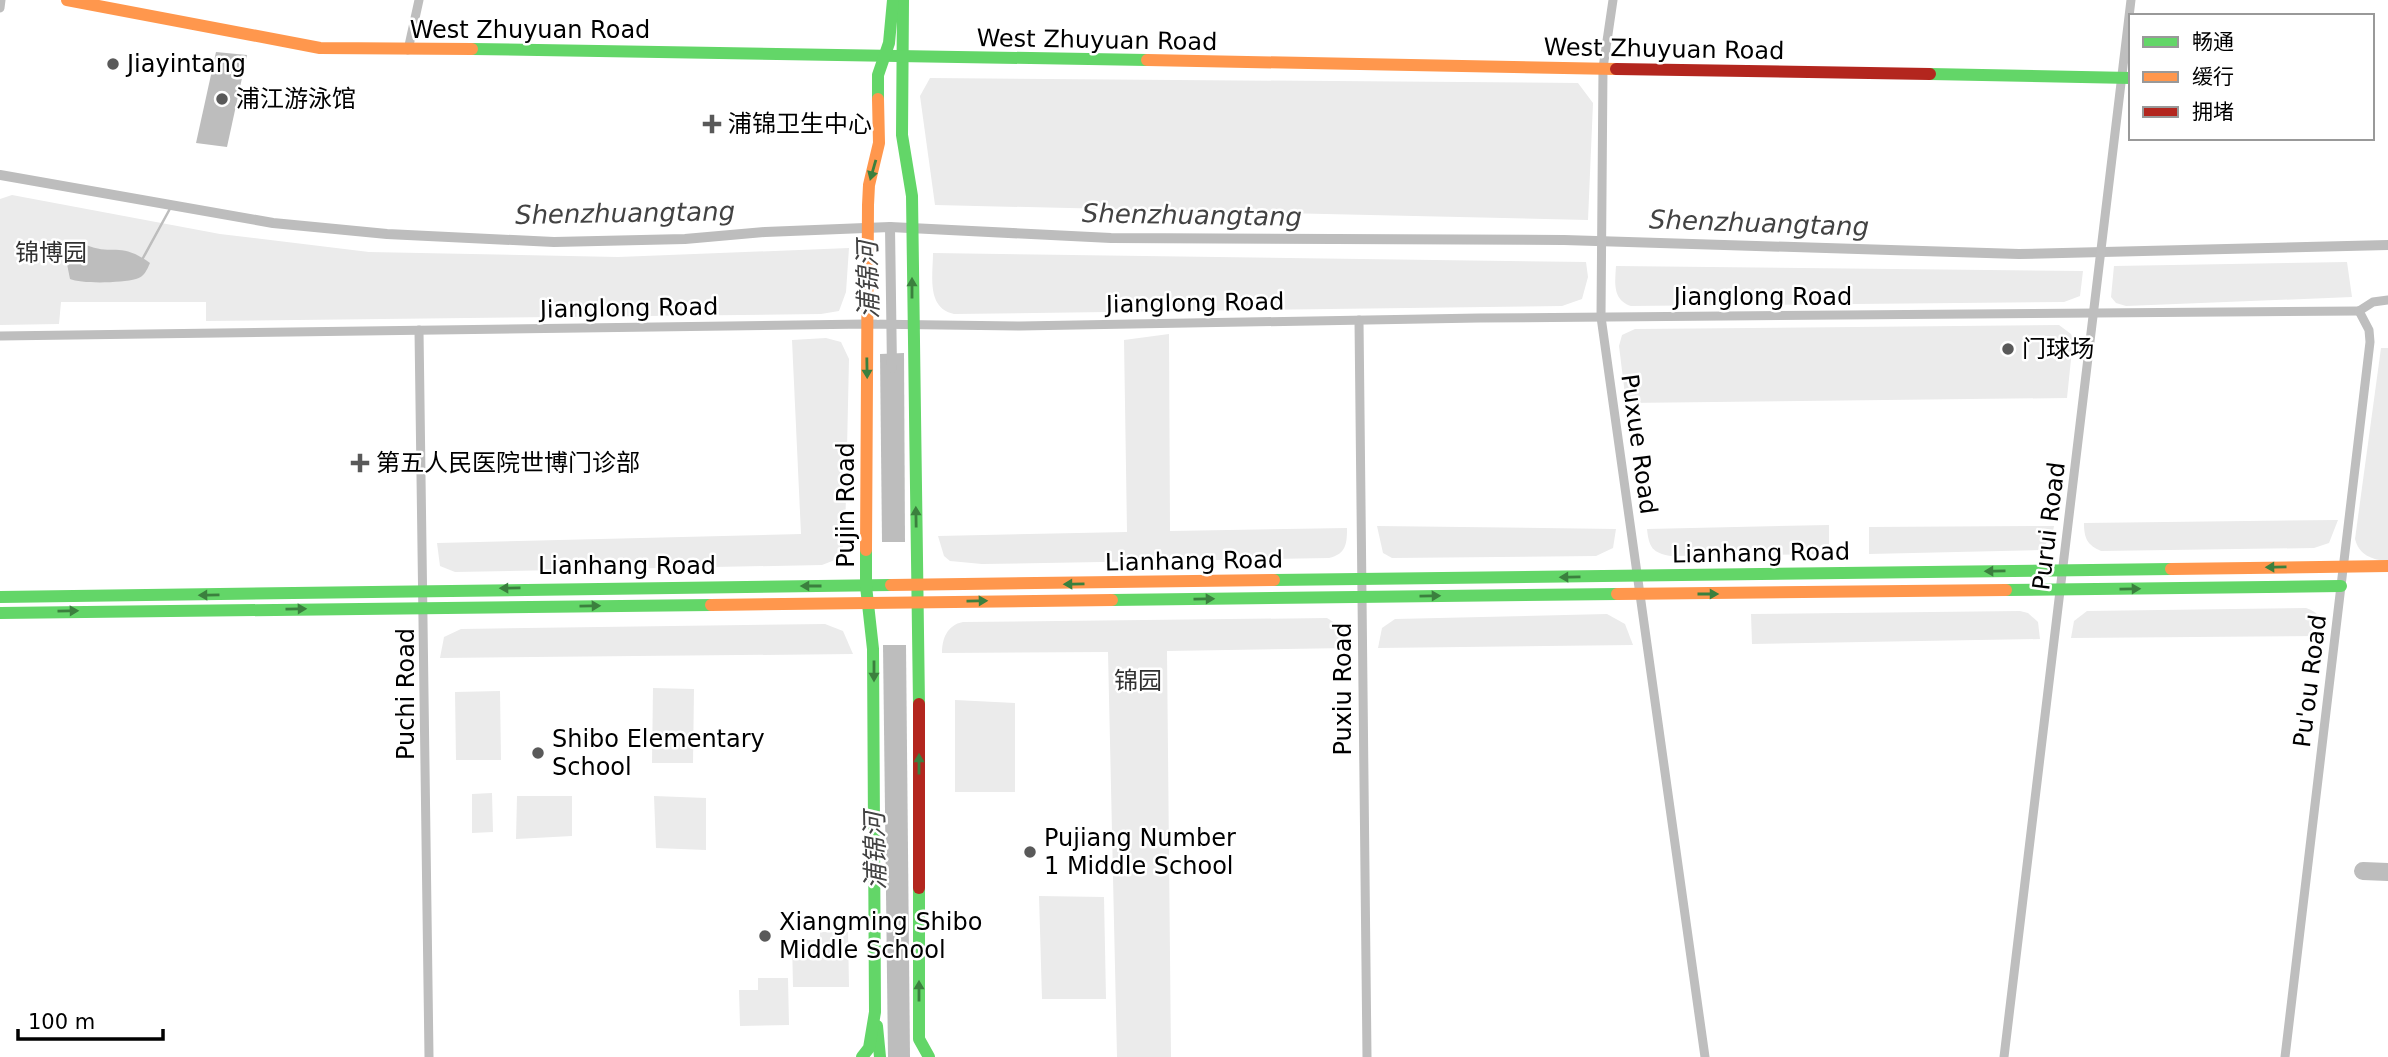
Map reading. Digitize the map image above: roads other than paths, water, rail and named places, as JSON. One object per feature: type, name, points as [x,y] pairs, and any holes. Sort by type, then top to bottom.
[{"type":"street","points":[[0,8],[1,0]]},
{"type":"street","name":"West Zhuyuan Road","points":[[66,0],[320,48],[885,55],[2127,78]]},
{"type":"street","points":[[408,50],[419,0]]},
{"type":"street","name":"Pujin Road","points":[[880,1057],[875,1012],[874,602],[866,324],[869,185],[879,143],[878,75],[885,55],[893,0]]},
{"type":"street","points":[[904,0],[901,57],[903,146],[912,208],[913,585],[919,1039],[929,1057]]},
{"type":"street","name":"Puxue Road","points":[[1614,0],[1603,68],[1601,317],[1705,1057]]},
{"type":"street","name":"Purui Road","points":[[2004,1057],[2105,226],[2127,78],[2129,39]]},
{"type":"street","name":"Jianglong Road","points":[[0,336],[866,324],[2359,311],[2373,302],[2388,300]]},
{"type":"street","name":"Pu'ou Road","points":[[2285,1057],[2370,342],[2369,330],[2359,311]]},
{"type":"street","name":"Puxiu Road","points":[[1359,320],[1367,1057]]},
{"type":"street","name":"Puchi Road","points":[[419,330],[429,1057]]},
{"type":"street","name":"Lianhang Road","points":[[0,597],[2388,566]]},
{"type":"street","name":"Lianhang Road","points":[[0,612],[2341,586]]},
{"type":"street","name":"Pujin Road","points":[[862,1057],[869,1048],[875,1012]]},
{"type":"waterway","name":"Shenzhuangtang","points":[[0,175],[273,223],[387,234],[554,242],[685,239],[765,232],[890,227],[1111,238],[1564,240],[2019,254],[2388,245]]},
{"type":"waterway","points":[[143,258],[172,205]]},
{"type":"waterway","name":"浦锦河","points":[[890,227],[892,368]]},
{"type":"waterway","points":[[2363,871],[2388,872]]},
{"type":"place","name":"Jiayintang","points":[[113,64]]},
{"type":"place","name":"浦江游泳馆","points":[[222,99]]},
{"type":"place","name":"浦锦卫生中心","points":[[712,124]]},
{"type":"place","name":"门球场","points":[[2008,349]]},
{"type":"place","name":"第五人民医院世博门诊部","points":[[360,463]]},
{"type":"place","name":"Shibo Elementary School","points":[[538,753]]},
{"type":"place","name":"Pujiang Number 1 Middle School","points":[[1030,852]]},
{"type":"place","name":"Xiangming Shibo Middle School","points":[[765,936]]},
{"type":"park label","name":"锦博园","points":[[51,253]]},
{"type":"park label","name":"锦园","points":[[1138,681]]}]
